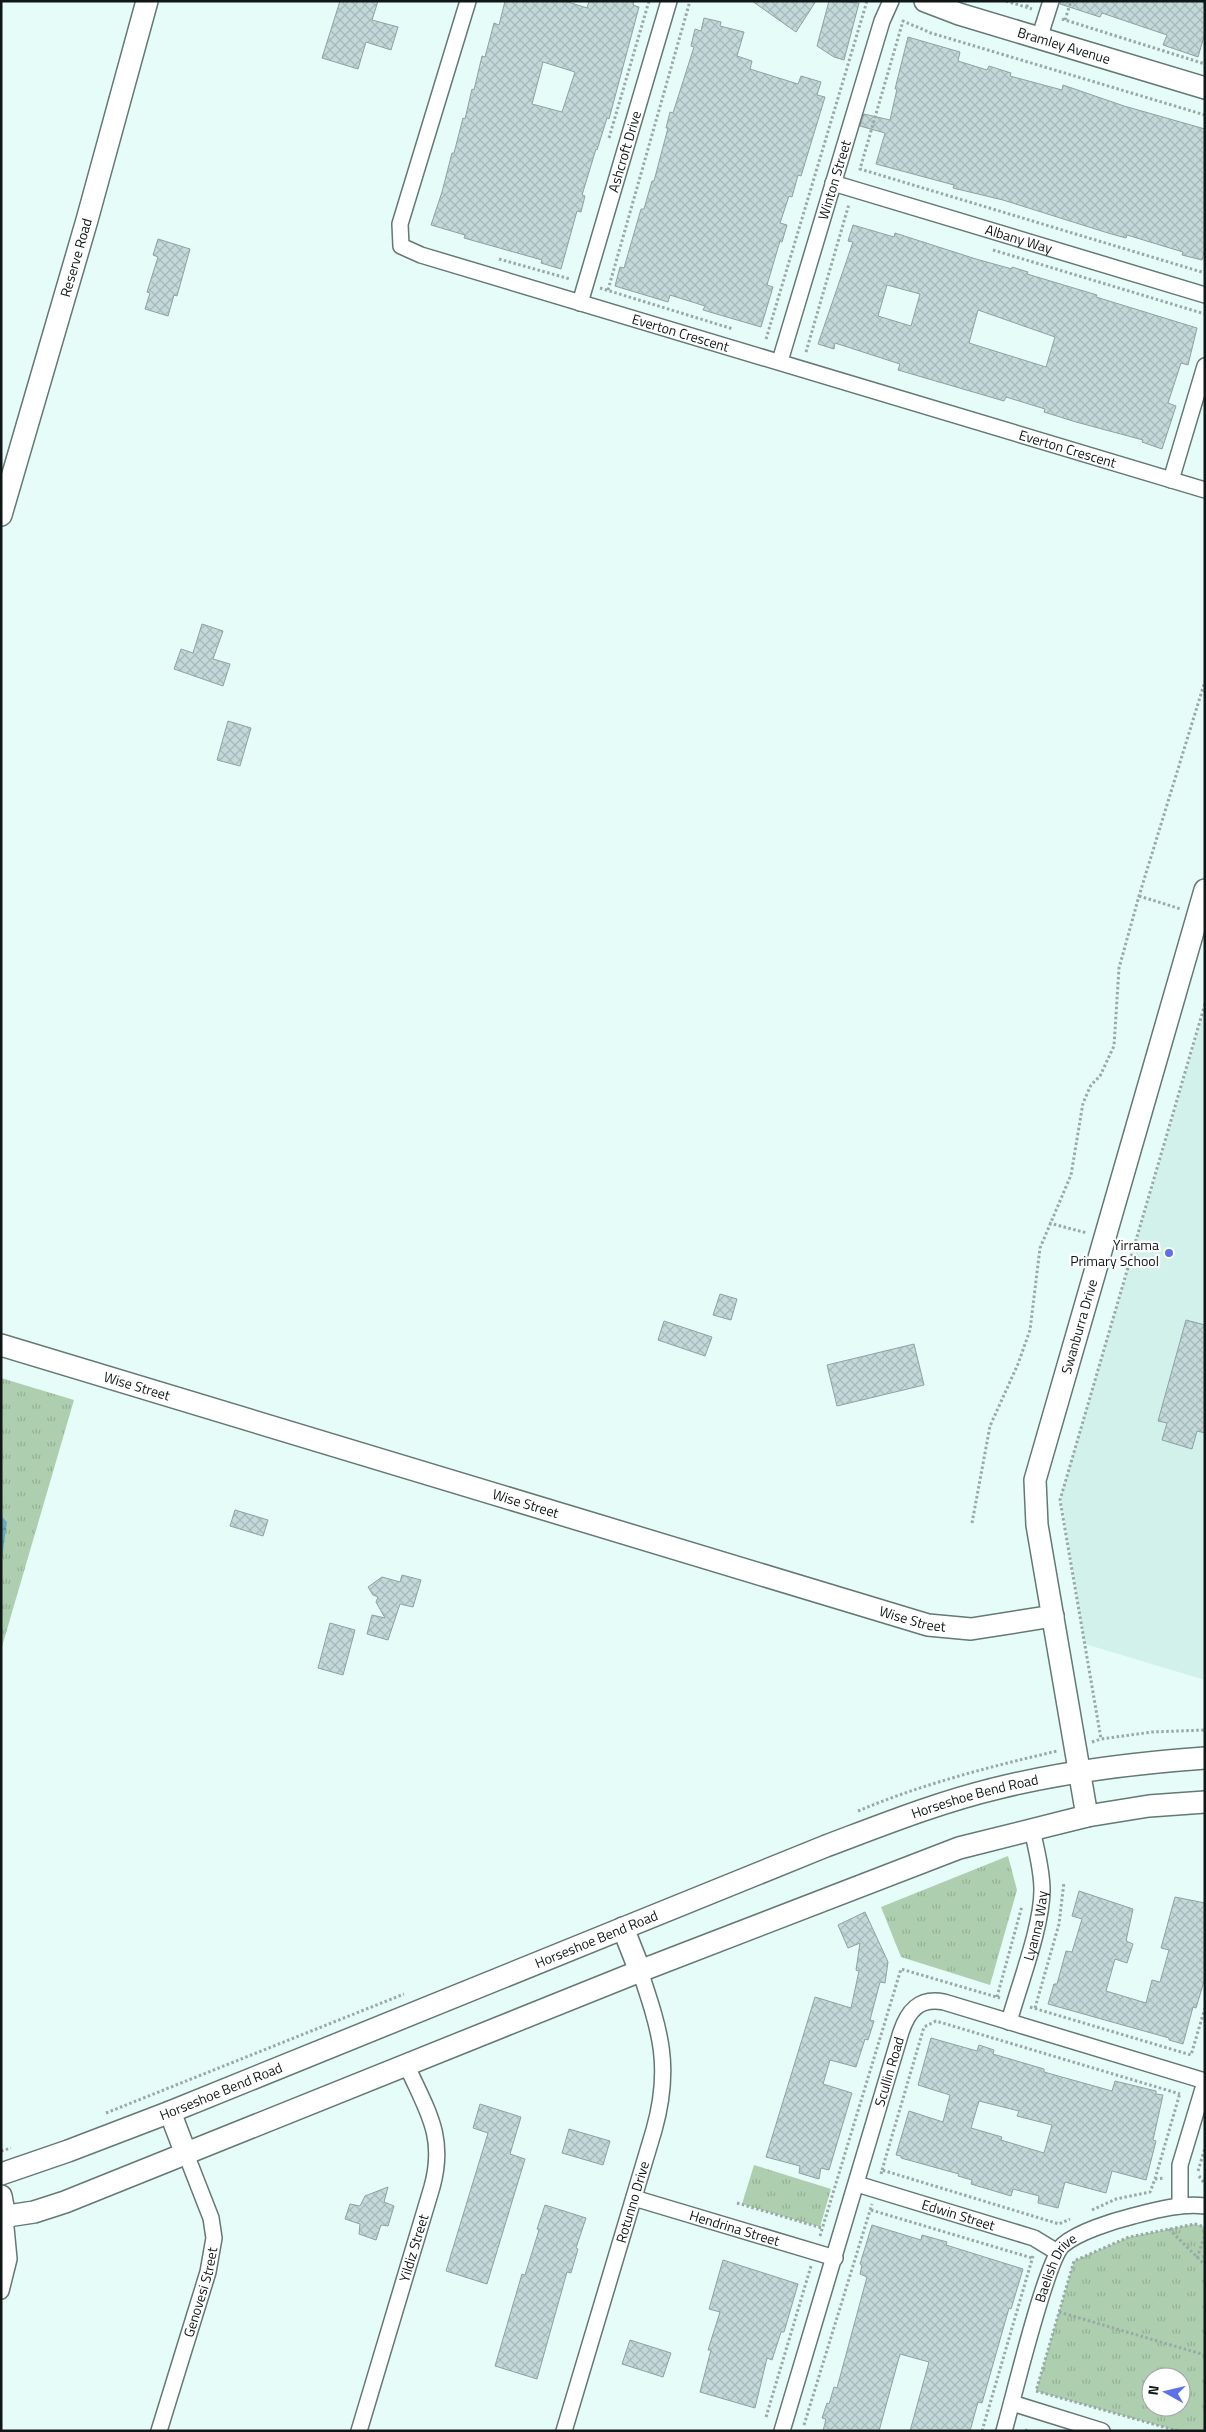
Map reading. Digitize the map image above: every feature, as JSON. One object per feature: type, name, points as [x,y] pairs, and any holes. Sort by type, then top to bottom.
[{"type":"street","name":"Reserve Road","points":[[1,515],[87,220],[147,1]]},
{"type":"street","name":"Everton Crescent","points":[[468,1],[400,224],[401,246],[421,256],[780,361],[1205,490]]},
{"type":"street","name":"Ashcroft Drive","points":[[580,303],[669,1]]},
{"type":"street","name":"Winton Street","points":[[780,361],[882,21],[891,1]]},
{"type":"street","name":"Bramley Avenue","points":[[925,1],[958,14],[1205,88]]},
{"type":"street","points":[[1039,39],[1049,8]]},
{"type":"street","name":"Albany Way","points":[[833,182],[1205,296]]},
{"type":"street","points":[[1171,480],[1205,366]]},
{"type":"street","name":"Swanburra Drive","points":[[1087,1816],[1035,1509],[1035,1480],[1205,890]]},
{"type":"street","name":"Wise Street","points":[[1,1345],[928,1625],[971,1629],[1053,1616]]},
{"type":"street","name":"Horseshoe Bend Road","points":[[1,2174],[170,2112],[623,1928],[911,1814],[997,1788],[1079,1771],[1137,1763],[1205,1758]]},
{"type":"street","points":[[1,2291],[9,2259],[3,2210],[48,2208],[407,2066],[640,1971],[959,1848],[1087,1816],[1159,1805],[1205,1802]]},
{"type":"street","name":"Lyanna Way","points":[[1009,2022],[1041,1903],[1040,1870],[1032,1829]]},
{"type":"street","points":[[623,1928],[640,1971]]},
{"type":"street","name":"Rotunno Drive","points":[[564,2431],[658,2117],[664,2071],[660,2032],[640,1971]]},
{"type":"street","name":"Scullin Road","points":[[782,2431],[904,2024],[914,2007],[928,2001],[940,2001],[1205,2081]]},
{"type":"street","name":"Yildiz Street","points":[[359,2431],[432,2187],[438,2160],[438,2146],[434,2130],[407,2066]]},
{"type":"street","points":[[1180,2206],[1179,2178],[1182,2154],[1205,2081]]},
{"type":"street","points":[[170,2112],[186,2154]]},
{"type":"street","name":"Genovesi Street","points":[[160,2431],[208,2272],[214,2238],[211,2218],[186,2154]]},
{"type":"street","name":"Edwin Street","points":[[857,2184],[1038,2240],[1057,2252]]},
{"type":"street","name":"Hendrina Street","points":[[634,2198],[835,2258]]},
{"type":"street","name":"Baelish Drive","points":[[1004,2431],[1046,2280],[1057,2252],[1072,2240],[1116,2221],[1180,2206],[1205,2206]]},
{"type":"street","points":[[1012,2403],[1102,2431]]},
{"type":"path","points":[[608,290],[690,1]]},
{"type":"path","points":[[766,339],[867,1]]},
{"type":"path","points":[[1006,1],[1027,7],[1049,8],[1066,20],[1205,64]]},
{"type":"path","points":[[1027,7],[1028,1]]},
{"type":"path","points":[[1066,20],[1071,1]]},
{"type":"path","points":[[806,352],[903,20],[931,33],[1205,115]]},
{"type":"path","points":[[860,169],[1205,273]]},
{"type":"path","points":[[849,206],[858,209]]},
{"type":"path","points":[[992,250],[1205,314]]},
{"type":"path","points":[[972,1523],[990,1426],[1018,1364],[1030,1330],[1040,1248],[1070,1175],[1083,1103],[1091,1085],[1100,1076],[1114,1046],[1120,968],[1139,896],[1205,681]]},
{"type":"path","points":[[1139,896],[1198,913]]},
{"type":"path","points":[[1205,1004],[1060,1500],[1101,1739],[1152,1732],[1205,1730]]},
{"type":"path","points":[[1035,2008],[1059,1924],[1064,1882]]},
{"type":"path","points":[[997,1997],[1023,1901]]},
{"type":"path","points":[[766,2417],[901,1969],[1191,2056]]},
{"type":"path","points":[[1084,2213],[1116,2199],[1150,2192],[1205,2008]]},
{"type":"path","points":[[804,2425],[871,2210],[924,2027],[936,2021],[1180,2094]]},
{"type":"path","points":[[1205,2148],[1198,2171],[1205,2184]]},
{"type":"path","points":[[882,2170],[1059,2224],[1075,2217]]},
{"type":"path","points":[[1155,2178],[1199,2176]]},
{"type":"path","points":[[737,2203],[822,2228]]},
{"type":"path","points":[[871,2210],[1033,2258]]},
{"type":"path","points":[[982,2431],[1044,2220]]},
{"type":"path","points":[[1178,2431],[1036,2391],[1074,2261],[1129,2237],[1195,2224],[1205,2227]]},
{"type":"path","points":[[1169,2229],[1205,2266]]},
{"type":"path","points":[[1198,2258],[1205,2235]]},
{"type":"path","points":[[1059,2312],[1205,2355]]},
{"type":"shaded area","name":"Yirrama Primary School","points":[[1205,1009],[1205,1680],[1085,1644],[1061,1496]]},
{"type":"green space","points":[[1,1378],[74,1400],[1,1650]]},
{"type":"green space","points":[[1008,1856],[1017,1890],[990,1985],[901,1957],[881,1907]]},
{"type":"green space","points":[[754,2165],[831,2189],[820,2227],[742,2204]]},
{"type":"green space","points":[[1195,2224],[1205,2227],[1205,2431],[1178,2431],[1036,2391],[1074,2261],[1129,2237]]},
{"type":"water","points":[[1,1516],[7,1522],[1,1566]]},
{"type":"building","points":[[340,1],[378,1],[372,20],[398,27],[391,50],[366,42],[358,69],[322,58]]},
{"type":"building","points":[[505,1],[565,1],[587,8],[589,1],[634,1],[633,5],[639,7],[609,119],[607,118],[596,149],[582,195],[585,196],[581,212],[577,211],[561,269],[541,263],[542,260],[464,238],[465,235],[431,225],[463,118],[465,119],[472,89],[474,90],[482,56],[485,57],[494,23],[499,25]],"holes":[[[543,62],[575,72],[562,112],[532,104]]]},
{"type":"building","points":[[752,1],[816,1],[796,32]]},
{"type":"building","points":[[829,1],[859,3],[844,60],[834,57],[817,46]]},
{"type":"building","points":[[1061,1],[1205,1],[1205,33],[1198,57],[1163,45],[1167,35],[1102,13],[1100,17],[1060,4]]},
{"type":"building","points":[[704,18],[721,22],[720,26],[744,32],[737,56],[752,61],[750,69],[798,84],[801,76],[821,82],[817,95],[825,97],[801,176],[798,175],[792,197],[789,196],[780,223],[787,225],[782,242],[780,241],[767,285],[773,287],[761,327],[703,310],[705,306],[670,295],[668,302],[615,286],[620,267],[624,268],[641,209],[644,209],[652,181],[654,181],[668,128],[666,128],[670,112],[673,113],[694,47],[691,46],[695,29],[701,31]]},
{"type":"building","points":[[908,37],[960,52],[958,61],[987,70],[989,66],[1011,73],[1010,76],[1062,90],[1063,85],[1124,106],[1205,129],[1205,249],[1202,260],[1182,255],[1183,252],[1127,235],[1126,238],[1108,233],[1003,200],[953,188],[954,185],[876,164],[885,133],[860,126],[864,114],[890,120],[897,89],[895,89]]},
{"type":"building","points":[[853,225],[894,237],[895,233],[976,259],[1028,272],[1027,274],[1097,295],[1096,297],[1197,328],[1188,365],[1181,363],[1168,403],[1176,406],[1162,449],[1142,442],[1143,440],[1044,412],[1045,409],[1006,397],[1004,401],[898,370],[900,364],[835,343],[834,349],[818,344],[853,242],[848,241]],"holes":[[[887,285],[920,294],[911,326],[878,316]],[[978,310],[1055,337],[1046,367],[969,343]]]},
{"type":"building","points":[[158,239],[190,249],[177,296],[174,295],[168,316],[145,309],[150,293],[147,292],[158,257],[153,255]]},
{"type":"building","points":[[202,624],[223,631],[213,659],[230,664],[223,686],[174,669],[181,649],[193,653]]},
{"type":"building","points":[[228,721],[251,728],[240,766],[217,760]]},
{"type":"building","points":[[720,1294],[737,1299],[731,1320],[713,1315]]},
{"type":"building","points":[[1186,1320],[1205,1325],[1205,1433],[1197,1431],[1192,1449],[1162,1440],[1167,1423],[1158,1421]]},
{"type":"building","points":[[664,1321],[712,1337],[705,1356],[658,1340]]},
{"type":"building","points":[[914,1344],[924,1385],[837,1406],[827,1365]]},
{"type":"building","points":[[235,1510],[268,1520],[263,1536],[230,1526]]},
{"type":"building","points":[[402,1575],[421,1580],[413,1607],[400,1604],[388,1640],[367,1634],[372,1615],[385,1618],[376,1602],[378,1597],[373,1595],[368,1587],[382,1577],[400,1582]]},
{"type":"building","points":[[330,1623],[355,1630],[343,1675],[318,1668]]},
{"type":"building","points":[[1079,1891],[1133,1909],[1126,1941],[1133,1944],[1127,1963],[1115,1959],[1106,1991],[1146,2003],[1152,1980],[1160,1982],[1169,1950],[1161,1948],[1175,1897],[1205,1903],[1205,1978],[1196,2008],[1193,2007],[1183,2044],[1169,2040],[1169,2038],[1048,2004],[1054,1984],[1057,1984],[1066,1951],[1072,1952],[1082,1919],[1072,1916]]},
{"type":"building","points":[[865,1912],[888,1962],[885,1983],[880,1982],[870,2020],[874,2021],[868,2040],[865,2039],[856,2067],[830,2060],[823,2084],[852,2093],[829,2170],[821,2168],[819,2179],[799,2173],[800,2166],[766,2157],[815,1997],[851,2008],[859,1971],[856,1970],[860,1943],[848,1948],[838,1925]]},
{"type":"building","points":[[931,2038],[977,2051],[979,2045],[994,2050],[993,2054],[1044,2069],[1044,2072],[1112,2091],[1115,2081],[1156,2091],[1156,2094],[1163,2095],[1153,2140],[1156,2141],[1146,2180],[1112,2171],[1106,2193],[1065,2182],[1058,2208],[1038,2203],[1039,2196],[1013,2189],[1011,2196],[971,2184],[972,2180],[958,2176],[959,2174],[901,2158],[901,2156],[896,2155],[909,2111],[943,2122],[950,2095],[918,2085]],"holes":[[[979,2101],[1019,2111],[1017,2116],[1052,2125],[1044,2153],[1001,2140],[1002,2137],[971,2128]]]},
{"type":"building","points":[[480,2104],[521,2117],[510,2154],[525,2159],[487,2284],[446,2271],[488,2133],[473,2128]]},
{"type":"building","points":[[569,2129],[610,2141],[603,2165],[562,2153]]},
{"type":"building","points":[[388,2187],[384,2202],[394,2206],[388,2226],[381,2225],[376,2240],[359,2234],[360,2224],[345,2219],[350,2204],[360,2206],[365,2196]]},
{"type":"building","points":[[545,2205],[586,2218],[576,2248],[578,2249],[571,2273],[567,2272],[537,2379],[495,2366],[522,2274],[525,2275],[539,2230],[537,2229]]},
{"type":"building","points":[[872,2225],[921,2240],[922,2235],[947,2242],[946,2245],[1023,2269],[1011,2309],[1009,2308],[982,2403],[978,2402],[970,2431],[910,2431],[929,2362],[900,2354],[879,2431],[823,2431],[826,2419],[822,2418],[834,2387],[837,2388],[867,2277],[860,2274],[862,2265],[860,2264]]},
{"type":"building","points":[[723,2260],[798,2284],[784,2332],[781,2332],[772,2360],[767,2358],[755,2408],[700,2392],[711,2350],[708,2350],[720,2312],[709,2309]]},
{"type":"building","points":[[630,2340],[671,2353],[663,2377],[622,2364]]},
{"type":"place","name":"Yirrama Primary School","points":[[1169,1253]]}]
